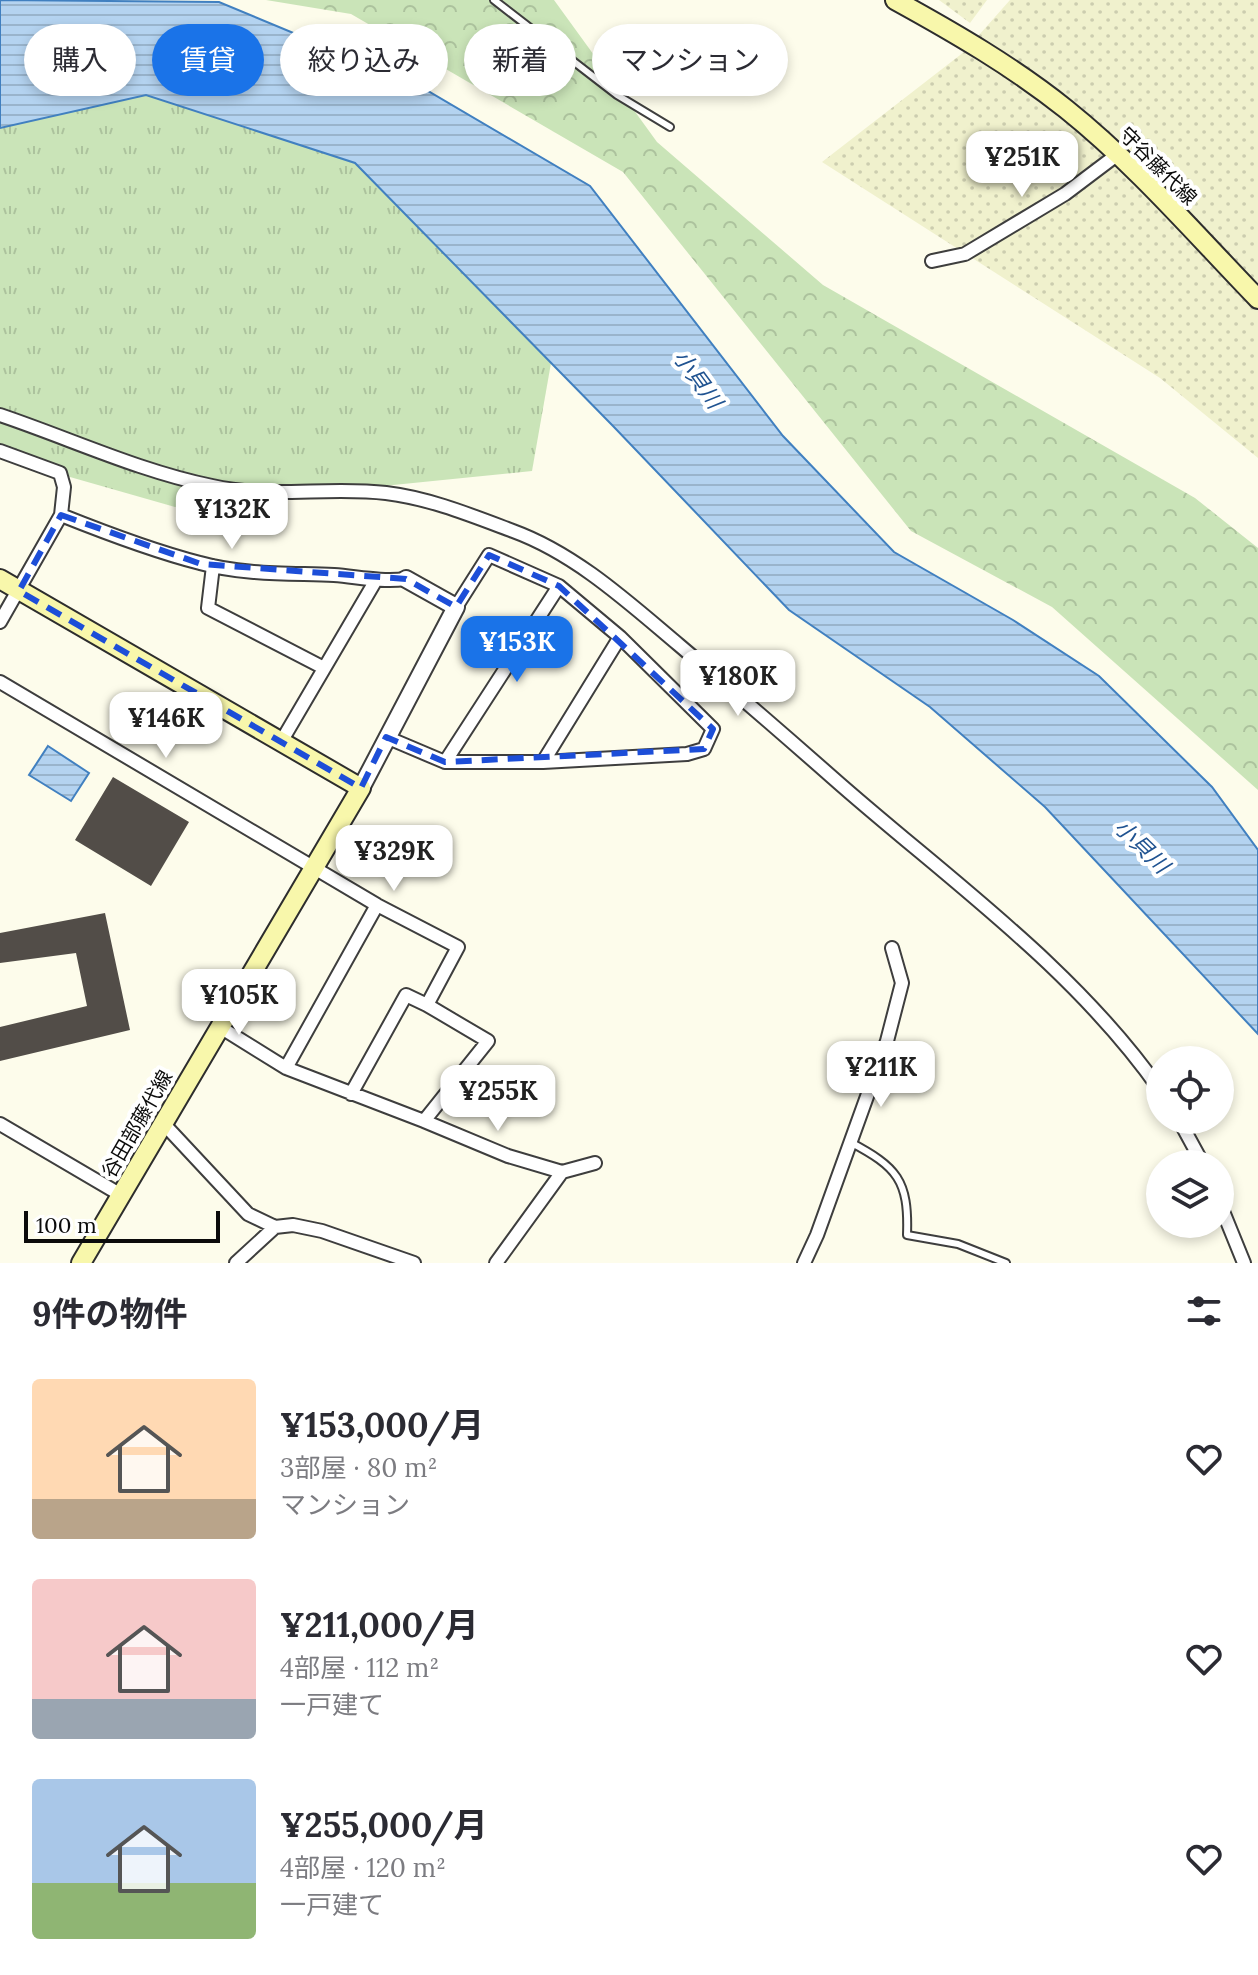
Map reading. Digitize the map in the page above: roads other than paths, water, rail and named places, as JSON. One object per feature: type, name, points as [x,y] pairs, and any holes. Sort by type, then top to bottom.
[{"type":"main road","name":"守谷藤代線","points":[[895,0],[1013,69],[1067,110],[1118,154],[1258,299]]},
{"type":"main road","points":[[0,579],[361,788]]},
{"type":"main road","name":"谷田部藤代線","points":[[81,1263],[361,788]]},
{"type":"street","points":[[932,261],[965,254],[1065,194],[1118,154]]},
{"type":"street","points":[[0,415],[141,467],[214,487],[386,493],[439,506],[518,533],[572,562],[626,600],[1027,946],[1104,1018],[1146,1072]]},
{"type":"street","points":[[0,451],[60,473],[64,487],[61,515],[0,622]]},
{"type":"street","points":[[61,515],[117,537],[213,566],[376,580],[406,579],[456,607]]},
{"type":"street","points":[[361,788],[386,737],[456,607],[489,555],[559,586],[620,637],[713,729],[704,749],[687,754],[543,762],[445,762],[386,737]]},
{"type":"street","points":[[213,566],[208,608],[324,668]]},
{"type":"street","points":[[281,742],[376,580]]},
{"type":"street","points":[[445,762],[559,586]]},
{"type":"street","points":[[543,762],[620,637]]},
{"type":"street","points":[[0,682],[377,905],[458,947],[427,1005]]},
{"type":"street","points":[[286,1068],[377,905]]},
{"type":"street","points":[[804,1263],[887,1041],[902,983],[892,948]]},
{"type":"street","points":[[351,1094],[406,995],[488,1041],[424,1121]]},
{"type":"street","points":[[220,1027],[286,1068],[508,1156],[562,1172],[595,1163]]},
{"type":"street","points":[[163,1123],[212,1174],[236,1205],[248,1214],[275,1227],[293,1225],[322,1231],[414,1263]]},
{"type":"street","points":[[0,1124],[121,1195]]},
{"type":"street","points":[[496,1263],[562,1172]]},
{"type":"street","points":[[236,1263],[275,1227]]},
{"type":"street","points":[[1234,1238],[1244,1263]]},
{"type":"lane","points":[[494,0],[617,95],[670,127]]},
{"type":"lane","points":[[850,1142],[881,1158],[898,1175],[908,1206],[907,1235],[958,1244],[1006,1263]]},
{"type":"water","name":"小貝川","points":[[0,0],[219,2],[280,27],[280,96],[436,96],[590,186],[783,436],[894,552],[1013,620],[1099,676],[1212,787],[1258,850],[1258,1034],[1045,807],[930,707],[789,610],[355,163],[146,95],[0,128]]},
{"type":"water","points":[[48,746],[89,773],[71,801],[29,775]]}]
